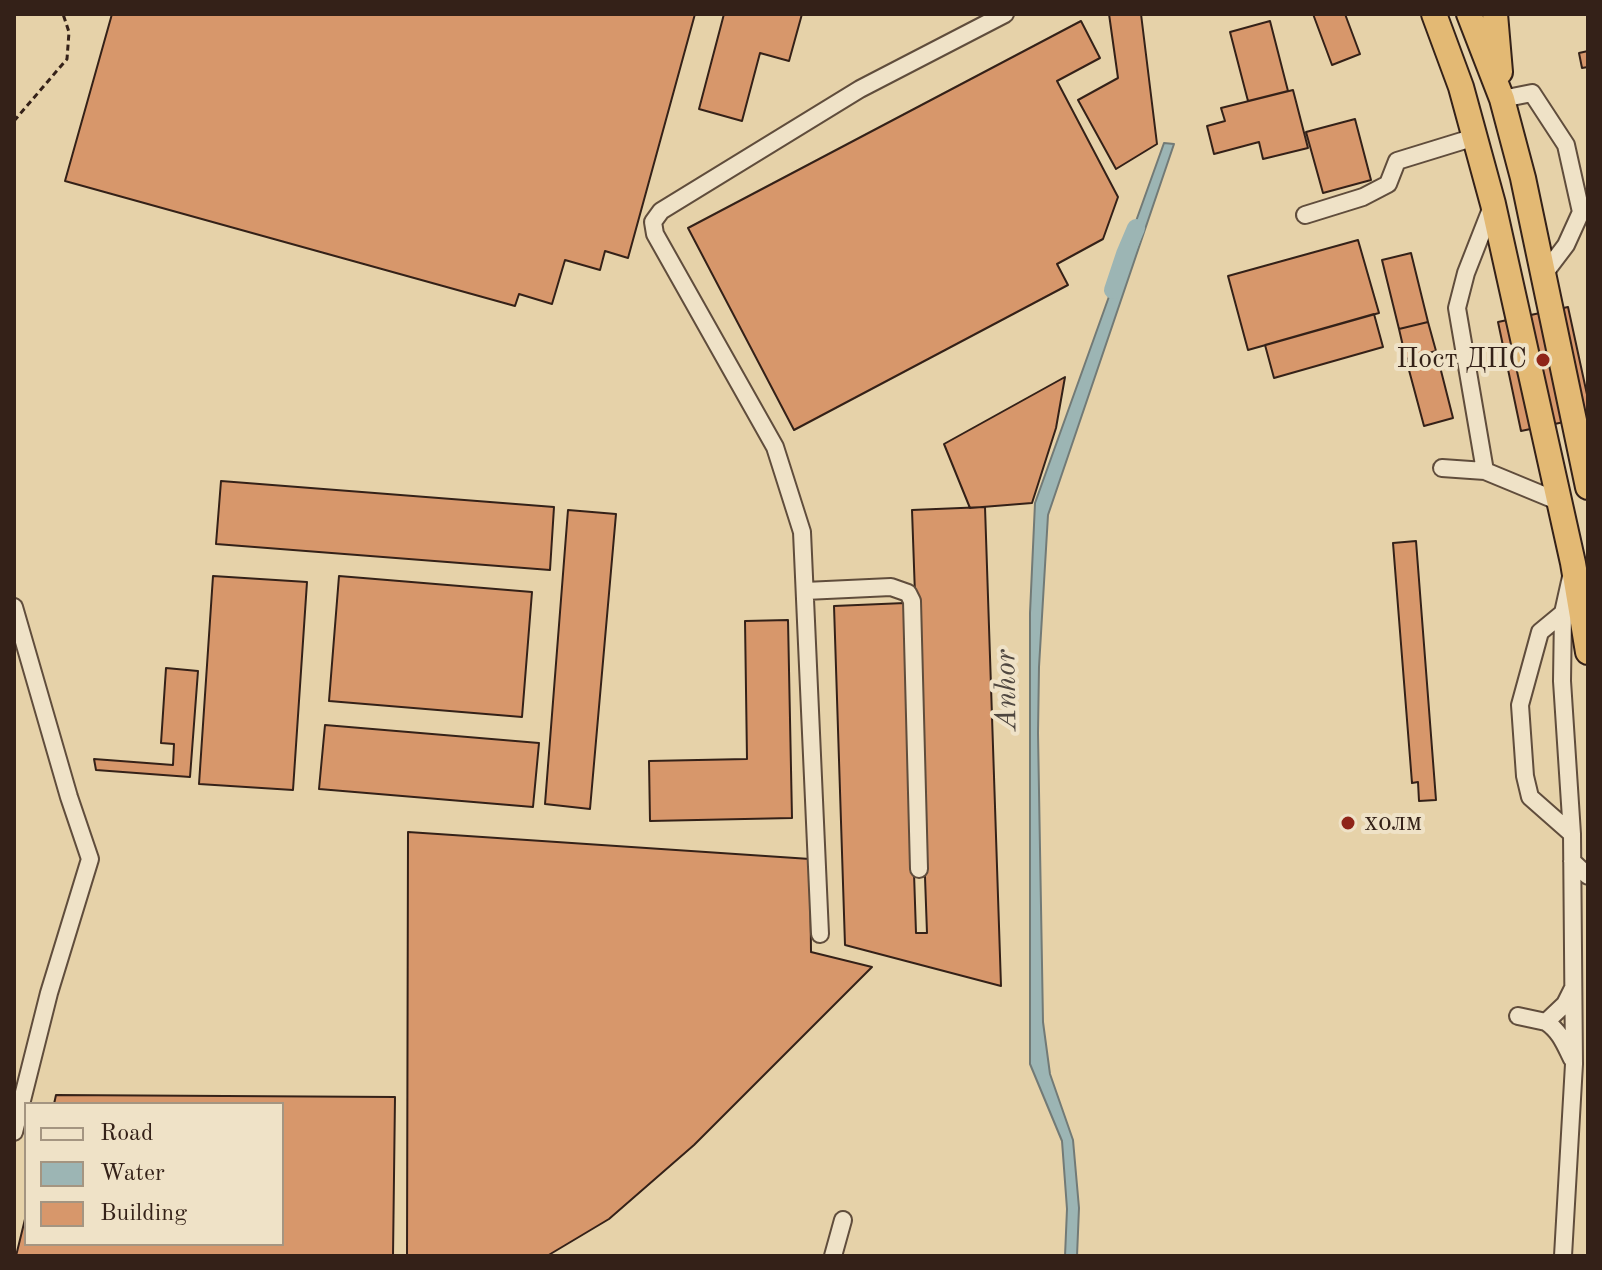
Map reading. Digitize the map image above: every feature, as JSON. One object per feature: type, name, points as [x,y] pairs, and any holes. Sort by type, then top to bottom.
[{"type":"highway","points":[[1469,14],[1502,99],[1523,178],[1587,477]]},
{"type":"highway","points":[[1495,14],[1502,99]]},
{"type":"highway","points":[[1435,15],[1461,87],[1493,204],[1573,563],[1588,652]]},
{"type":"street","points":[[820,934],[802,532],[775,447],[655,234],[653,222],[661,211],[860,89],[1005,14]]},
{"type":"street","points":[[1502,99],[1532,93],[1566,145],[1581,212],[1566,245],[1544,274]]},
{"type":"street","points":[[1305,215],[1363,197],[1388,184],[1397,161],[1475,137]]},
{"type":"street","points":[[1485,471],[1457,308],[1466,273],[1493,204]]},
{"type":"street","points":[[1442,468],[1485,471],[1560,502]]},
{"type":"street","points":[[1563,1256],[1574,1064],[1572,834],[1562,681],[1563,613],[1573,563]]},
{"type":"street","points":[[805,591],[891,587],[908,593],[912,601],[919,869]]},
{"type":"street","points":[[14,607],[90,859],[49,993],[14,1132]]},
{"type":"street","points":[[1563,613],[1540,632],[1520,705],[1525,776],[1530,797],[1572,834]]},
{"type":"street","points":[[1572,861],[1588,876]]},
{"type":"street","points":[[1546,1022],[1565,1004],[1573,988]]},
{"type":"street","points":[[1518,1016],[1546,1022],[1554,1027],[1574,1064]]},
{"type":"street","points":[[833,1256],[843,1220]]},
{"type":"path","points":[[14,121],[67,59],[69,32],[63,14]]},
{"type":"water","points":[[1164,143],[1174,144],[1048,515],[1038,733],[1043,1022],[1050,1074],[1073,1140],[1079,1208],[1077,1256],[1065,1256],[1067,1209],[1062,1141],[1030,1064],[1030,613],[1035,503]]},
{"type":"building","points":[[112,14],[695,14],[628,258],[605,251],[600,270],[565,260],[552,304],[519,294],[515,306],[65,181]]},
{"type":"building","points":[[724,14],[802,14],[789,61],[760,53],[742,121],[699,109]]},
{"type":"building","points":[[1109,14],[1141,14],[1157,144],[1116,169],[1078,100],[1118,78]]},
{"type":"building","points":[[1313,14],[1345,14],[1360,54],[1332,65]]},
{"type":"building","points":[[1081,21],[1100,58],[1057,81],[1118,197],[1103,239],[1057,264],[1068,285],[794,430],[688,228]]},
{"type":"building","points":[[1270,21],[1288,91],[1248,101],[1230,32]]},
{"type":"building","points":[[1588,51],[1588,67],[1582,68],[1579,53]]},
{"type":"building","points":[[1293,90],[1308,148],[1263,159],[1259,142],[1214,154],[1207,126],[1225,121],[1221,108]]},
{"type":"building","points":[[1355,119],[1371,180],[1323,193],[1306,132]]},
{"type":"building","points":[[1358,240],[1379,313],[1248,350],[1228,276]]},
{"type":"building","points":[[1411,253],[1428,322],[1399,329],[1382,260]]},
{"type":"building","name":"Пост ДПС","points":[[1568,307],[1588,399],[1588,417],[1521,431],[1498,322]]},
{"type":"building","points":[[1374,314],[1383,347],[1274,378],[1265,345]]},
{"type":"building","points":[[1428,322],[1436,351],[1406,359],[1399,329]]},
{"type":"building","points":[[1436,351],[1453,418],[1424,426],[1406,359]]},
{"type":"building","points":[[1065,377],[1056,428],[1032,503],[970,508],[944,444]]},
{"type":"building","points":[[221,481],[554,507],[550,570],[216,544]]},
{"type":"building","points":[[985,507],[1001,986],[845,945],[834,606],[905,603],[916,933],[927,933],[912,510]]},
{"type":"building","points":[[568,510],[616,514],[590,809],[545,804]]},
{"type":"building","points":[[1416,541],[1436,800],[1419,801],[1418,782],[1412,783],[1393,543]]},
{"type":"building","points":[[213,576],[307,582],[293,790],[199,784]]},
{"type":"building","points":[[339,576],[532,592],[522,717],[329,701]]},
{"type":"building","points":[[788,620],[792,818],[650,821],[649,761],[747,759],[745,621]]},
{"type":"building","points":[[166,668],[198,671],[190,777],[96,770],[94,759],[173,765],[174,744],[161,743]]},
{"type":"building","points":[[325,725],[539,743],[533,807],[319,789]]},
{"type":"building","points":[[408,832],[810,859],[811,952],[872,967],[694,1145],[609,1219],[547,1256],[407,1256]]},
{"type":"building","points":[[56,1095],[395,1097],[393,1256],[16,1256],[24,1223],[24,1246],[284,1246],[284,1102],[54,1102]]},
{"type":"waterway","name":"Anhor","points":[[1113,290],[1136,228]]},
{"type":"place","name":"Пост ДПС","points":[[1543,360]]},
{"type":"place","name":"холм","points":[[1348,823]]}]
